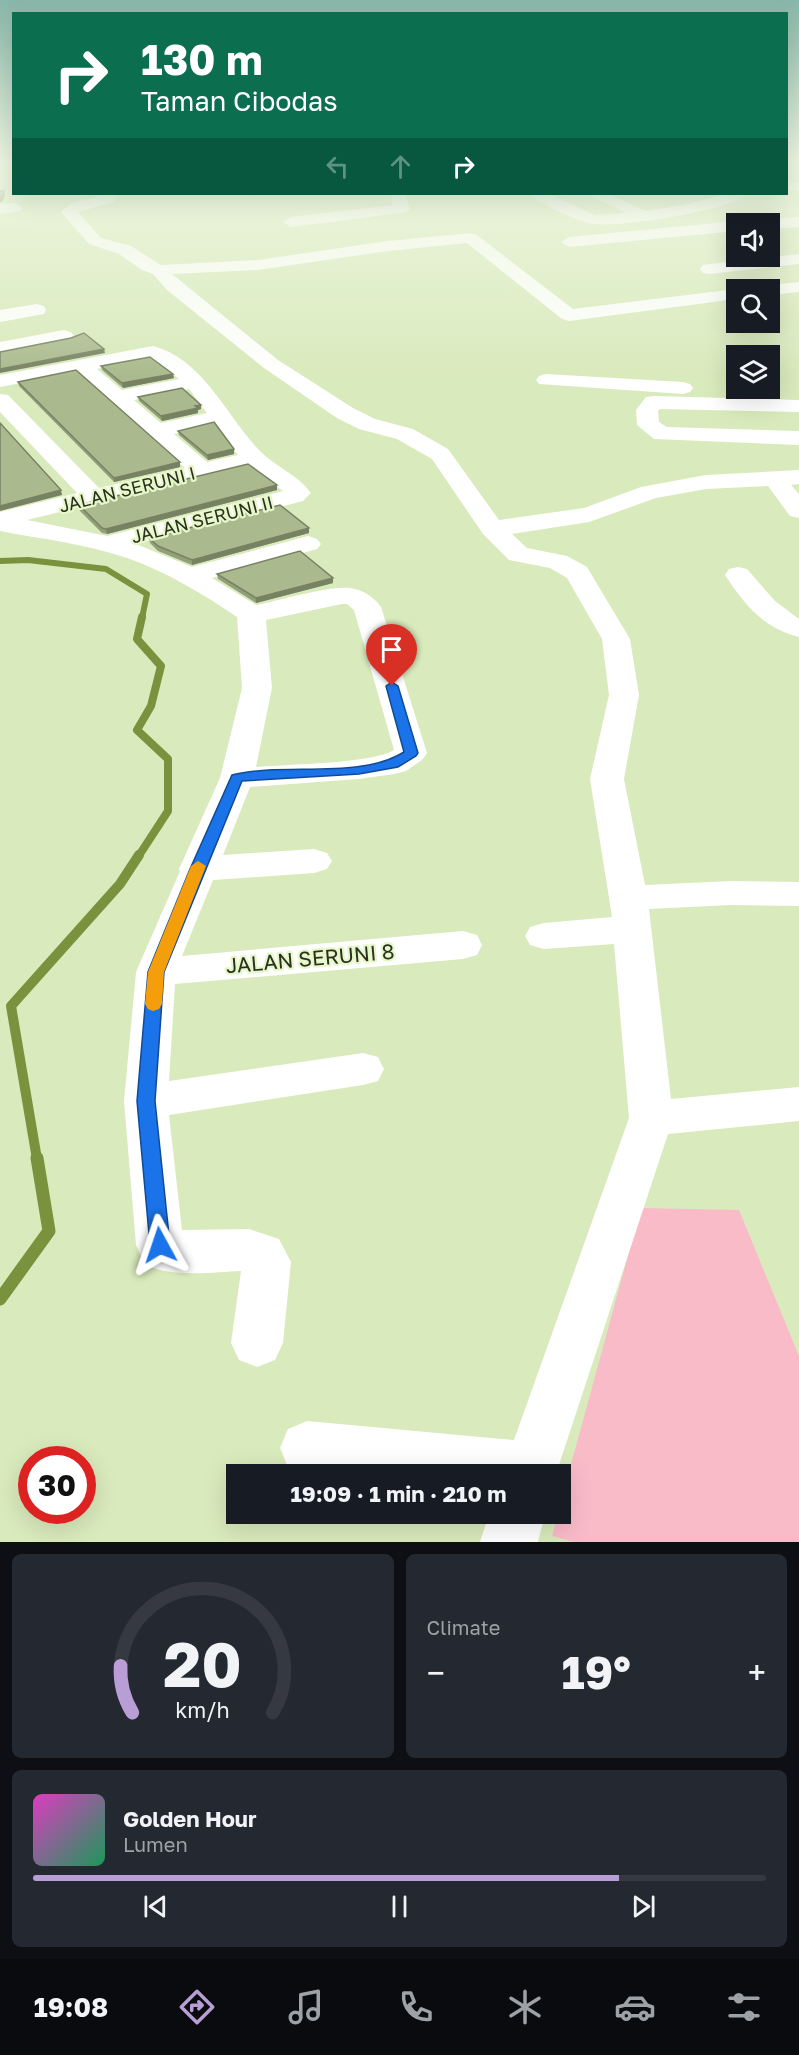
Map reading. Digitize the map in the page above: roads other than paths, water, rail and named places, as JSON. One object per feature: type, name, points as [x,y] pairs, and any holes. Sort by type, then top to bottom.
[{"type":"street","points":[[91,235],[95,241],[125,250],[148,266],[159,270],[258,265],[471,238],[569,315],[726,295]]},
{"type":"street","points":[[300,235],[320,256]]},
{"type":"street","points":[[569,242],[642,235]]},
{"type":"street","points":[[106,246],[138,242]]},
{"type":"street","points":[[709,269],[799,259]]},
{"type":"street","points":[[159,270],[172,286],[271,364],[336,407],[367,424],[405,434],[440,454],[492,529],[518,554],[558,562],[578,573],[616,639],[624,695],[607,779],[631,914],[651,1118],[533,1464]]},
{"type":"street","points":[[780,289],[799,287]]},
{"type":"street","points":[[0,316],[37,310]]},
{"type":"street","points":[[0,348],[64,336]]},
{"type":"street","points":[[0,381],[153,352],[170,358],[193,382],[254,458]]},
{"type":"street","points":[[81,365],[202,470]]},
{"type":"street","points":[[546,380],[799,393]]},
{"type":"street","points":[[118,397],[193,382]]},
{"type":"street","points":[[0,400],[94,497]]},
{"type":"street","points":[[799,406],[654,402],[647,410],[648,425],[662,434],[799,438]]},
{"type":"street","points":[[157,431],[221,416]]},
{"type":"street","name":"JALAN SERUNI I","points":[[0,521],[254,458]]},
{"type":"street","name":"JALAN SERUNI II","points":[[104,544],[299,493],[254,458]]},
{"type":"street","points":[[492,529],[589,515],[650,492],[706,482],[794,496]]},
{"type":"street","points":[[0,521],[104,544],[152,558],[225,596],[251,614],[351,595],[367,607],[411,753],[394,764],[359,770],[237,778]]},
{"type":"street","points":[[188,576],[308,544]]},
{"type":"street","points":[[738,575],[777,621],[799,628]]},
{"type":"street","points":[[251,614],[257,688],[237,778],[197,869],[156,972],[146,1101],[160,1245],[165,1250],[174,1251],[249,1250],[260,1252],[265,1256],[267,1262],[257,1343]]},
{"type":"street","points":[[197,869],[314,861]]},
{"type":"street","points":[[544,936],[731,892],[799,894]]},
{"type":"street","name":"JALAN SERUNI 8","points":[[156,972],[463,945]]},
{"type":"street","points":[[146,1101],[363,1069]]},
{"type":"street","points":[[651,1118],[799,1104]]},
{"type":"street","points":[[307,1448],[399,1464]]},
{"type":"street","points":[[509,1542],[514,1524]]},
{"type":"waterway","points":[[0,561],[28,560],[106,569],[147,594],[142,618]]},
{"type":"waterway","points":[[138,857],[168,811],[168,759],[137,730],[151,706],[161,666],[137,639],[142,617]]},
{"type":"waterway","points":[[37,1159],[11,1006],[120,884],[139,855]]},
{"type":"waterway","points":[[0,1299],[49,1231],[37,1158]]}]
